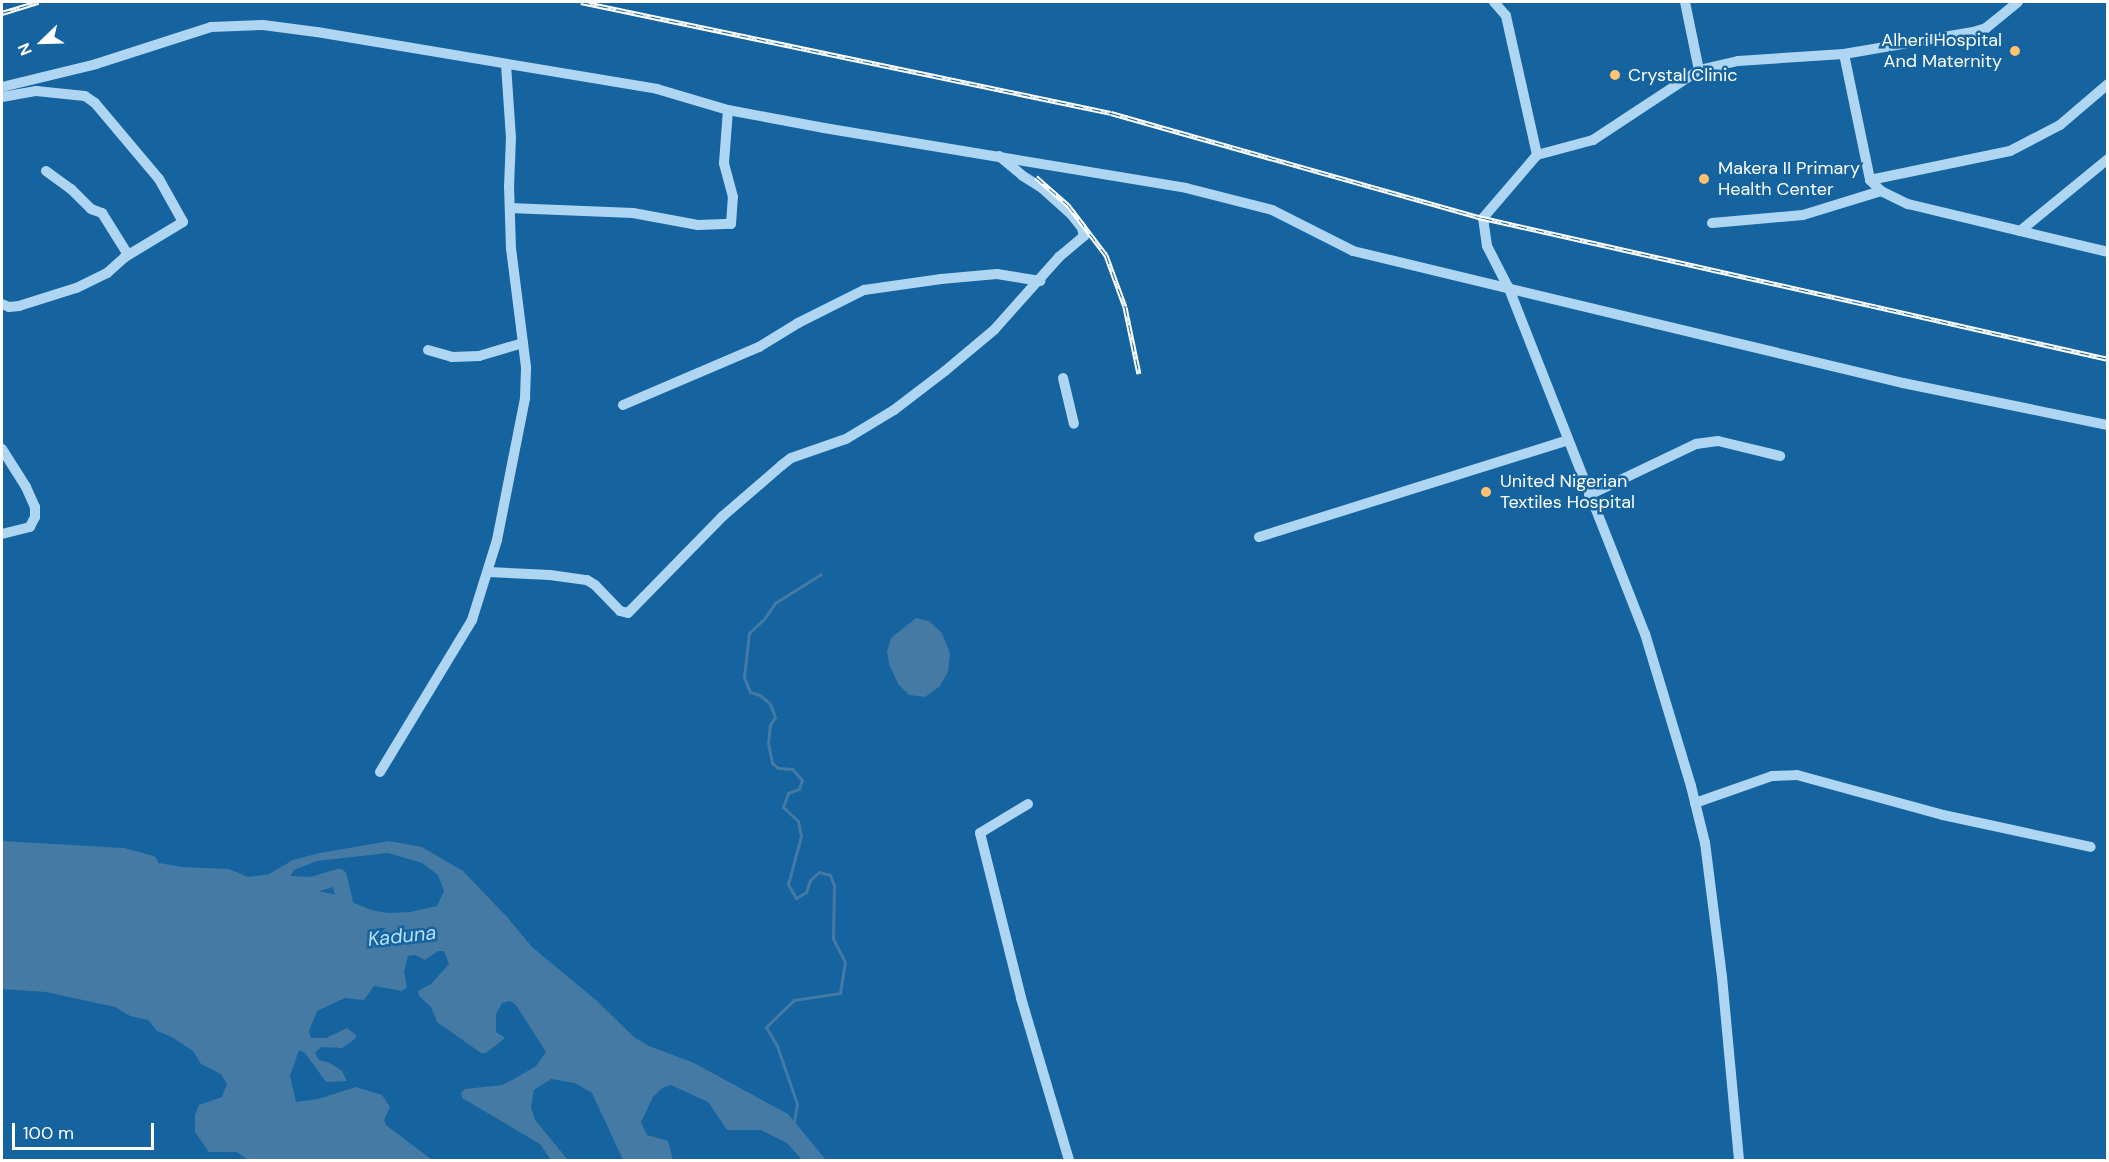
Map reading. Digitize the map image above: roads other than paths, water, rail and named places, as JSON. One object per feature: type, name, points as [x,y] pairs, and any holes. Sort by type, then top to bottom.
[{"type":"street","points":[[1494,2],[1506,16],[1537,155]]},
{"type":"street","points":[[1685,2],[1699,70]]},
{"type":"street","points":[[1738,1161],[1721,966],[1705,843],[1695,803],[1652,655],[1508,287],[1487,246],[1483,218],[1537,155],[1593,140],[1699,70],[1738,61],[1844,54],[1973,32],[1986,28],[2018,2]]},
{"type":"street","points":[[2,87],[96,64],[211,27],[263,25],[317,33],[657,89],[728,110],[1197,190],[1272,210],[1353,251],[1904,383],[2108,425]]},
{"type":"street","points":[[1844,54],[1870,180],[1881,191],[1908,204],[2108,252]]},
{"type":"street","points":[[380,772],[472,620],[502,519],[525,398],[526,367],[513,275],[510,208],[511,138],[506,64]]},
{"type":"street","points":[[1870,180],[2010,152],[2060,125],[2108,84]]},
{"type":"street","points":[[2,97],[36,91],[85,96],[109,117],[159,179],[183,222],[125,257],[107,273],[76,288],[19,306],[9,307],[2,304]]},
{"type":"street","points":[[510,208],[633,213],[698,225],[731,224],[733,197],[724,163],[728,110]]},
{"type":"street","points":[[488,572],[550,575],[587,580],[595,585],[620,611],[628,613],[723,516],[791,458],[846,439],[894,410],[994,330],[1059,257],[1084,236],[1082,228],[1042,188],[1023,177],[998,156]]},
{"type":"street","points":[[2020,231],[2108,159]]},
{"type":"street","points":[[46,171],[71,189],[91,208],[102,213],[127,253],[125,257]]},
{"type":"street","points":[[1712,224],[1803,215],[1881,191]]},
{"type":"street","points":[[623,405],[759,347],[798,323],[864,290],[940,279],[997,274],[1040,281]]},
{"type":"street","points":[[428,350],[452,357],[479,356],[523,343]]},
{"type":"street","points":[[1063,378],[1074,424]]},
{"type":"street","points":[[1259,537],[1568,440]]},
{"type":"street","points":[[1589,495],[1696,444],[1718,441],[1780,456]]},
{"type":"street","points":[[2,449],[26,487],[35,507],[35,517],[30,527],[20,532],[2,534]]},
{"type":"street","points":[[1695,803],[1772,776],[1797,776],[1943,815],[2091,847]]},
{"type":"street","points":[[1028,804],[980,833],[1021,998],[1069,1161]]},
{"type":"water","points":[[916,618],[929,621],[942,633],[950,653],[948,672],[940,686],[925,697],[909,695],[898,684],[889,664],[887,652],[891,638]]},
{"type":"water","points":[[389,841],[422,847],[463,871],[532,947],[597,1001],[634,1037],[649,1046],[694,1063],[788,1114],[826,1160],[802,1160],[787,1143],[761,1130],[727,1130],[708,1102],[671,1085],[662,1088],[653,1097],[641,1122],[647,1135],[668,1141],[673,1160],[623,1160],[592,1093],[575,1083],[551,1079],[534,1090],[531,1107],[535,1120],[568,1160],[551,1160],[540,1144],[462,1098],[461,1093],[465,1089],[502,1085],[514,1079],[536,1066],[546,1052],[516,1005],[510,1001],[502,1003],[496,1014],[496,1032],[505,1038],[486,1053],[481,1053],[437,1022],[431,1007],[419,996],[418,991],[431,984],[449,964],[444,951],[438,951],[425,960],[415,955],[408,956],[404,972],[407,987],[402,991],[374,986],[364,1000],[345,998],[317,1011],[309,1031],[311,1038],[326,1038],[347,1028],[356,1035],[355,1039],[342,1048],[321,1047],[315,1053],[319,1060],[330,1063],[342,1071],[347,1081],[326,1082],[305,1053],[299,1050],[290,1076],[296,1102],[318,1099],[356,1087],[382,1095],[390,1107],[384,1120],[386,1125],[432,1160],[248,1160],[237,1152],[209,1152],[195,1132],[195,1115],[199,1105],[222,1097],[227,1084],[221,1074],[201,1064],[193,1051],[170,1036],[157,1031],[148,1020],[130,1016],[115,1007],[46,992],[2,989],[2,852],[130,858],[182,867],[229,869],[248,877],[269,874],[293,860]],"holes":[[[388,853],[422,863],[438,875],[444,891],[437,906],[410,912],[388,913],[371,910],[333,894],[302,888],[289,878],[294,870],[317,861]]]},
{"type":"waterway","points":[[794,1121],[797,1104],[777,1046],[766,1027],[794,1000],[840,993],[845,962],[833,938],[834,885],[830,875],[819,872],[810,880],[806,892],[796,898],[788,884],[801,836],[798,821],[783,807],[788,793],[799,789],[802,780],[792,769],[778,768],[772,763],[768,743],[770,725],[775,717],[770,704],[760,695],[750,692],[744,677],[749,633],[764,619],[775,603],[821,574]]},
{"type":"waterway","name":"Kaduna","points":[[2,849],[123,856],[150,863]]},
{"type":"waterway","name":"Kaduna","points":[[272,883],[312,885],[339,877],[349,920]]},
{"type":"railway","points":[[2,13],[38,2]]},
{"type":"railway","points":[[581,2],[1111,113],[1483,218],[2108,359]]},
{"type":"railway","points":[[1036,177],[1068,205],[1106,255],[1125,307],[1139,374]]},
{"type":"place","name":"Alheri Hospital And Maternity","points":[[2015,51]]},
{"type":"place","name":"Crystal Clinic","points":[[1615,75]]},
{"type":"place","name":"Makera II Primary Health Center","points":[[1704,179]]},
{"type":"place","name":"United Nigerian Textiles Hospital","points":[[1486,492]]}]
